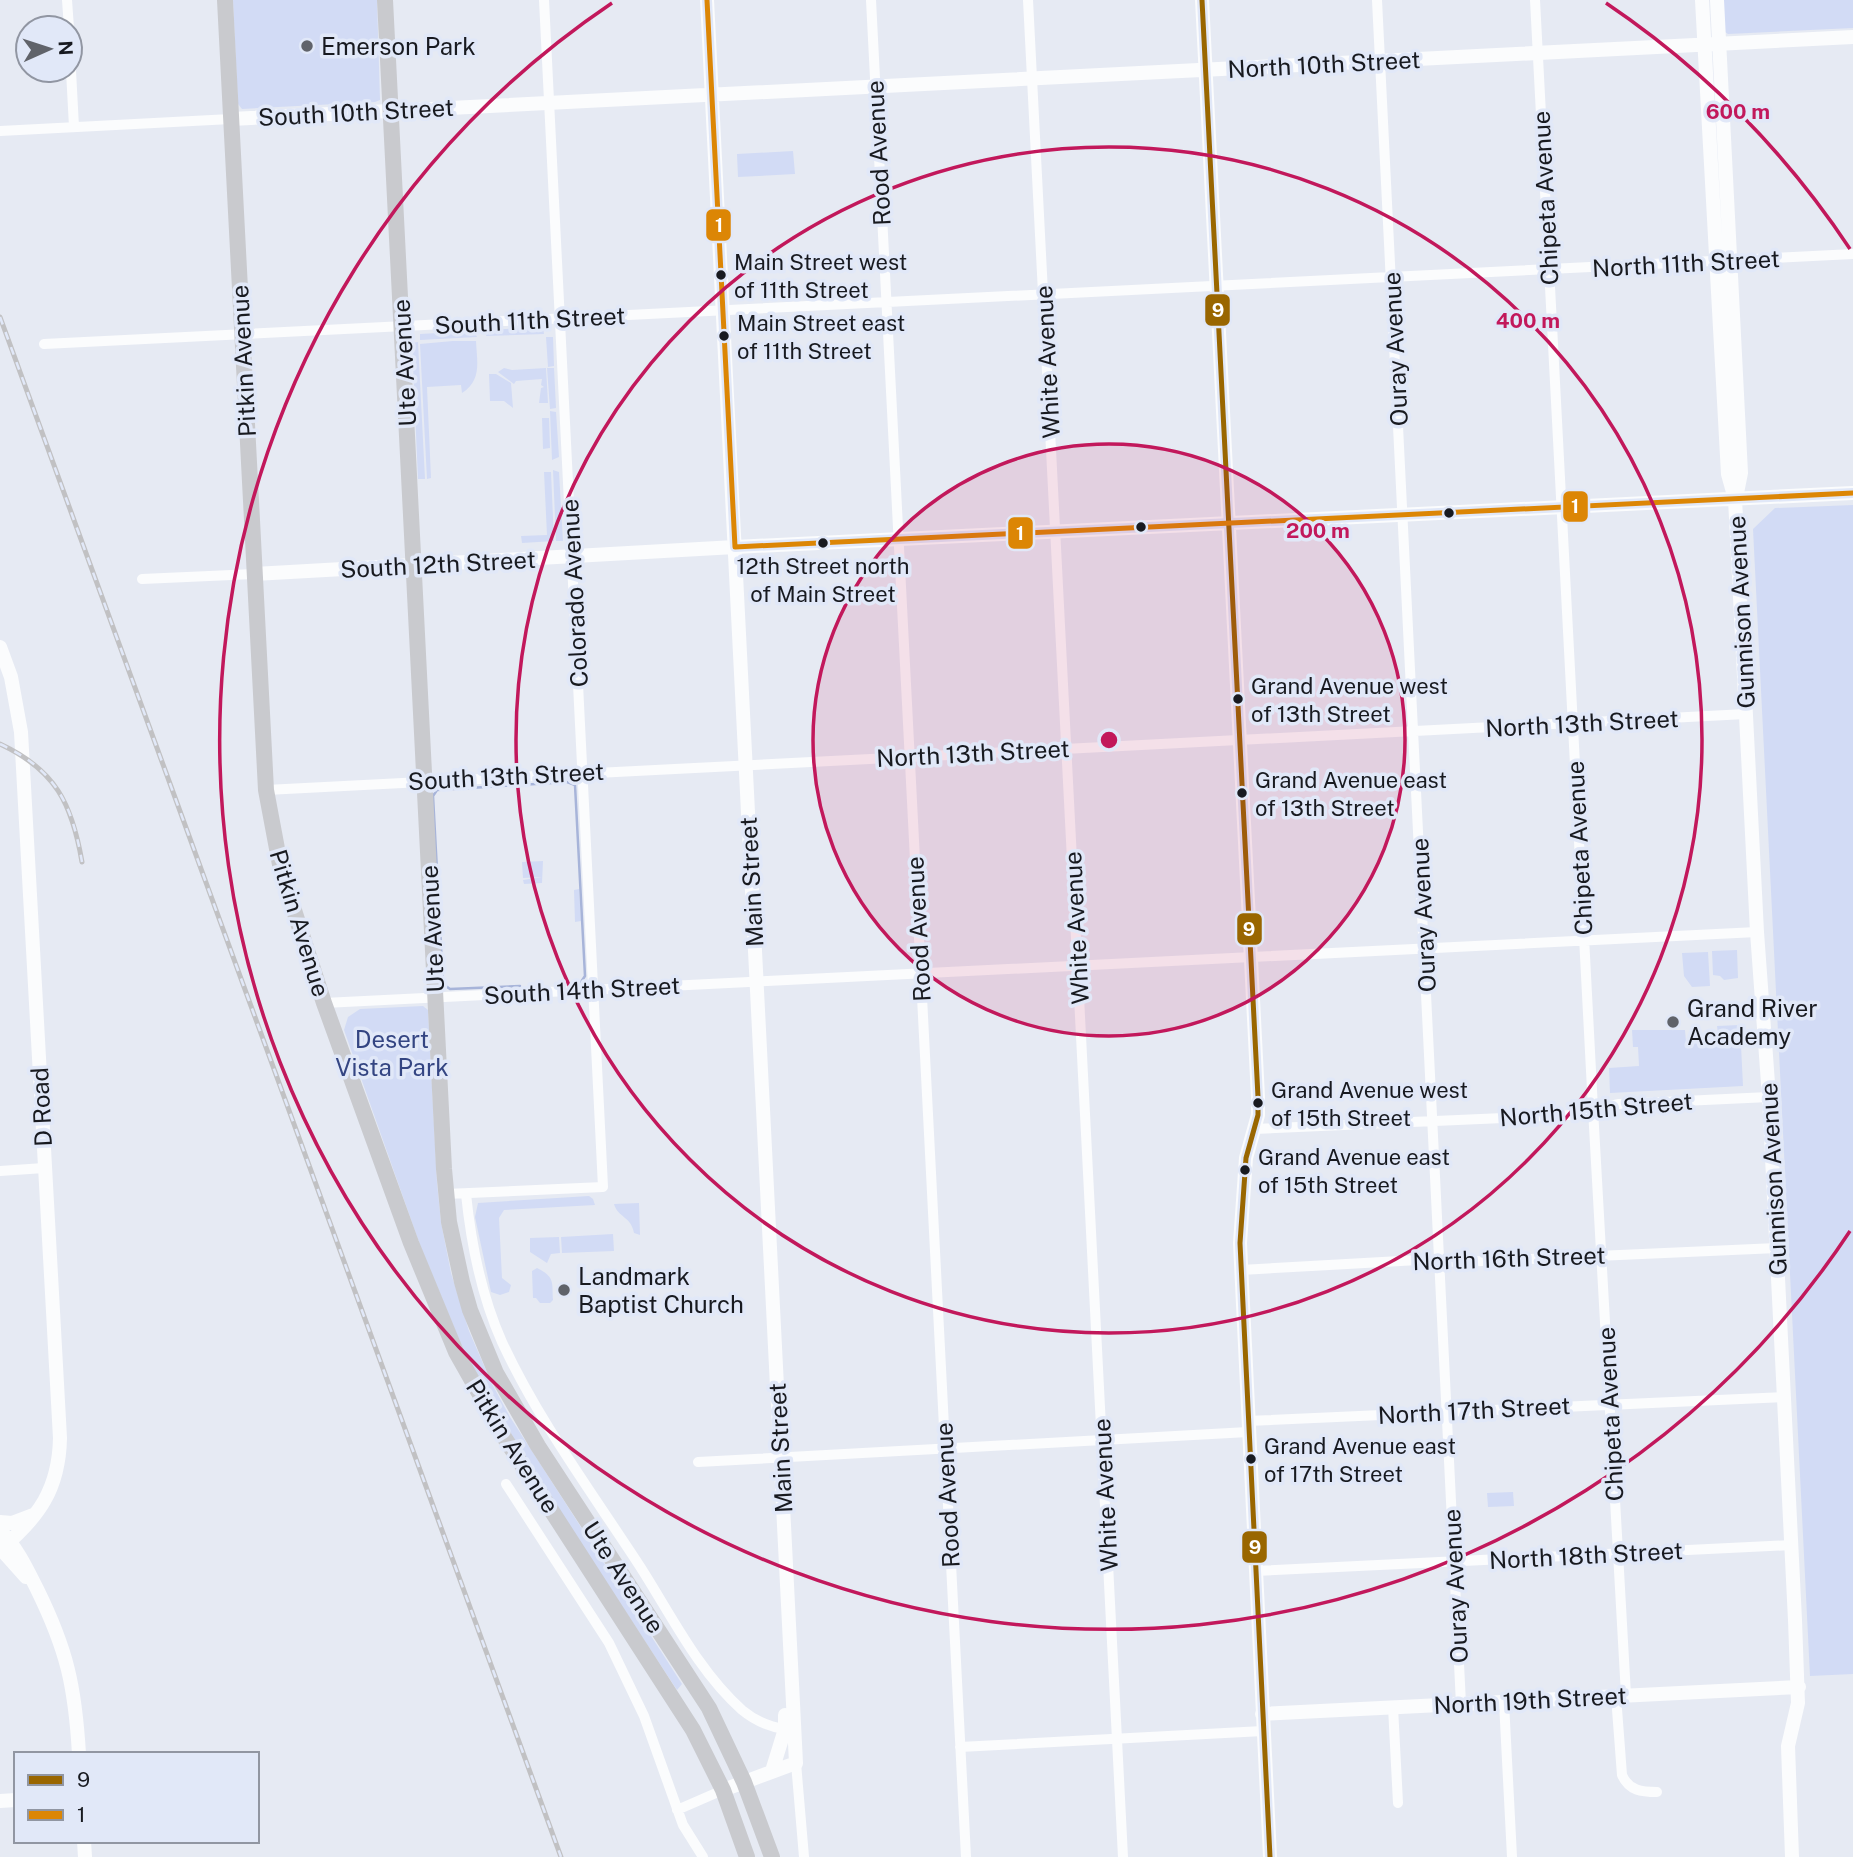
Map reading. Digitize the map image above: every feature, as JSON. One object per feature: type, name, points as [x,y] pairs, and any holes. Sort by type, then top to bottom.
[{"type":"main road","name":"Pitkin Avenue","points":[[225,0],[266,790],[281,870],[324,1003],[411,1243],[456,1352],[504,1437],[693,1730],[723,1790],[747,1857]]},
{"type":"main road","name":"Ute Avenue","points":[[385,0],[446,1194],[454,1252],[470,1310],[496,1373],[538,1446],[709,1709],[744,1782],[772,1857]]},
{"type":"street","name":"Colorado Avenue","points":[[466,1194],[603,1187],[544,0]]},
{"type":"street","name":"Main Street","points":[[707,0],[796,1763]]},
{"type":"street","name":"Rood Avenue","points":[[871,0],[966,1857]]},
{"type":"street","name":"White Avenue","points":[[1028,0],[1123,1857]]},
{"type":"street","points":[[1202,0],[1258,1097],[1258,1115],[1246,1158],[1241,1270],[1270,1857]]},
{"type":"street","name":"Ouray Avenue","points":[[1377,0],[1461,1704]]},
{"type":"street","name":"Chipeta Avenue","points":[[1535,0],[1618,1553],[1622,1775],[1631,1788],[1657,1792]]},
{"type":"street","name":"Gunnison Avenue","points":[[1702,0],[1728,474],[1735,499],[1799,1687],[1796,1716],[1788,1746],[1792,1857]]},
{"type":"street","name":"Gunnison Avenue","points":[[1717,0],[1741,473],[1735,499]]},
{"type":"street","name":"North 10th Street","points":[[712,95],[1853,37]]},
{"type":"street","points":[[72,84],[74,127]]},
{"type":"street","name":"South 10th Street","points":[[0,131],[712,95]]},
{"type":"street","name":"North 11th Street","points":[[722,311],[1853,254]]},
{"type":"street","name":"South 11th Street","points":[[44,344],[722,311]]},
{"type":"street","name":"South 12th Street","points":[[142,579],[735,547],[1853,493]]},
{"type":"street","name":"D Road","points":[[0,647],[12,677],[21,732],[60,1438],[60,1454],[54,1483],[37,1513],[3,1547]]},
{"type":"street","name":"North 13th Street","points":[[746,764],[1746,714]]},
{"type":"street","name":"South 13th Street","points":[[266,790],[746,764]]},
{"type":"street","name":"South 14th Street","points":[[324,1003],[1757,932]]},
{"type":"street","name":"North 15th Street","points":[[1255,1129],[1569,1115],[1619,1104],[1769,1097]]},
{"type":"street","points":[[0,1171],[44,1168]]},
{"type":"street","points":[[446,1194],[466,1194],[479,1268],[497,1328],[540,1412],[706,1668],[743,1710],[761,1722],[785,1729]]},
{"type":"street","name":"North 16th Street","points":[[1241,1270],[1777,1248]]},
{"type":"street","name":"North 17th Street","points":[[698,1462],[1102,1440],[1446,1411],[1784,1397]]},
{"type":"street","points":[[506,1484],[609,1643],[644,1716],[677,1810],[703,1857]]},
{"type":"street","points":[[0,1522],[22,1521],[37,1513]]},
{"type":"street","points":[[0,1530],[3,1547],[36,1588],[58,1633],[72,1680],[79,1752]]},
{"type":"street","name":"North 18th Street","points":[[1255,1571],[1792,1545]]},
{"type":"street","points":[[772,1771],[785,1729],[789,1635]]},
{"type":"street","name":"North 19th Street","points":[[1262,1714],[1799,1687]]},
{"type":"street","points":[[1504,1702],[1512,1857]]},
{"type":"street","points":[[1393,1707],[1398,1802]]},
{"type":"street","points":[[960,1747],[1263,1731]]},
{"type":"street","points":[[677,1810],[796,1763],[804,1857]]},
{"type":"green space","name":"Emerson Park","points":[[233,0],[377,0],[380,100],[242,109],[238,104]]},
{"type":"green space","points":[[1723,0],[1853,0],[1853,28],[1728,34],[1725,32]]},
{"type":"green space","points":[[793,151],[795,174],[738,177],[737,154]]},
{"type":"green space","points":[[543,327],[544,334],[486,336],[488,330]]},
{"type":"green space","points":[[474,331],[477,337],[420,340],[420,334]]},
{"type":"green space","points":[[546,337],[553,337],[554,366],[548,367]]},
{"type":"green space","points":[[476,341],[477,370],[473,382],[462,393],[461,385],[427,387],[431,478],[427,479],[420,344]]},
{"type":"green space","points":[[418,342],[425,479],[418,479],[412,343]]},
{"type":"green space","points":[[504,368],[546,368],[548,403],[539,403],[541,388],[544,387],[541,385],[542,379],[516,381],[514,384],[498,372]]},
{"type":"green space","points":[[547,368],[554,368],[556,408],[550,409]]},
{"type":"green space","points":[[489,374],[496,374],[511,383],[513,408],[504,401],[490,401]]},
{"type":"green space","points":[[550,411],[556,412],[559,457],[552,460]]},
{"type":"green space","points":[[542,418],[549,418],[550,448],[543,449]]},
{"type":"green space","points":[[553,470],[559,472],[563,541],[556,541]]},
{"type":"green space","points":[[544,472],[551,472],[554,541],[522,543],[521,536],[547,535]]},
{"type":"green space","points":[[1853,505],[1853,1674],[1810,1676],[1753,529],[1775,508]]},
{"type":"green space","points":[[543,861],[542,883],[524,884],[523,880],[542,877],[523,878],[522,862]]},
{"type":"green space","points":[[579,889],[581,921],[575,922],[574,890]]},
{"type":"green space","points":[[1737,950],[1738,978],[1724,980],[1713,975],[1712,951]]},
{"type":"green space","points":[[1708,952],[1710,986],[1692,987],[1684,976],[1682,953]]},
{"type":"green space","name":"Desert Vista Park","points":[[423,1006],[428,1010],[441,1222],[451,1273],[469,1331],[510,1417],[682,1684],[677,1690],[500,1416],[463,1349],[420,1245],[344,1030],[348,1017],[360,1009]]},
{"type":"green space","points":[[1740,1025],[1743,1086],[1610,1093],[1609,1068],[1639,1066],[1638,1047],[1633,1047],[1632,1030],[1685,1030],[1686,1042],[1714,1042],[1719,1041],[1717,1026]]},
{"type":"green space","points":[[589,1196],[595,1205],[504,1210],[499,1218],[502,1278],[511,1285],[509,1292],[500,1295],[491,1292],[475,1217],[478,1203]]},
{"type":"green space","points":[[639,1203],[640,1235],[634,1233],[630,1223],[614,1204]]},
{"type":"green space","points":[[613,1234],[614,1251],[562,1253],[561,1237]]},
{"type":"green space","points":[[559,1237],[560,1253],[551,1254],[547,1263],[530,1252],[530,1238]]},
{"type":"green space","points":[[537,1268],[547,1274],[551,1281],[553,1300],[550,1303],[540,1303],[533,1298],[532,1271]]},
{"type":"green space","points":[[1513,1492],[1514,1506],[1488,1507],[1487,1493]]},
{"type":"waterway","points":[[520,986],[450,989],[443,984],[433,796],[437,790],[567,782],[575,785],[585,976],[581,982],[576,983]]},
{"type":"railway","points":[[0,317],[561,1857]]},
{"type":"railway","points":[[0,744],[35,765],[58,791],[73,823],[82,862]]},
{"type":"transit line","name":"1","points":[[707,0],[735,547],[1853,493]]},
{"type":"transit line","name":"9","points":[[1202,0],[1258,1097],[1258,1115],[1246,1158],[1240,1243],[1270,1857]]},
{"type":"place","name":"Emerson Park","points":[[307,46]]},
{"type":"place","name":"Main Street west of 11th Street","points":[[721,275]]},
{"type":"place","name":"Main Street east of 11th Street","points":[[724,336]]},
{"type":"place","name":"12th Street north of Main Street","points":[[823,543]]},
{"type":"place","name":"Grand Avenue west of 13th Street","points":[[1238,699]]},
{"type":"place","name":"Grand Avenue east of 13th Street","points":[[1242,793]]},
{"type":"place","name":"Grand River Academy","points":[[1673,1022]]},
{"type":"place","name":"Grand Avenue west of 15th Street","points":[[1258,1103]]},
{"type":"place","name":"Grand Avenue east of 15th Street","points":[[1245,1170]]},
{"type":"place","name":"Landmark Baptist Church","points":[[564,1290]]},
{"type":"place","name":"Grand Avenue east of 17th Street","points":[[1251,1459]]}]
